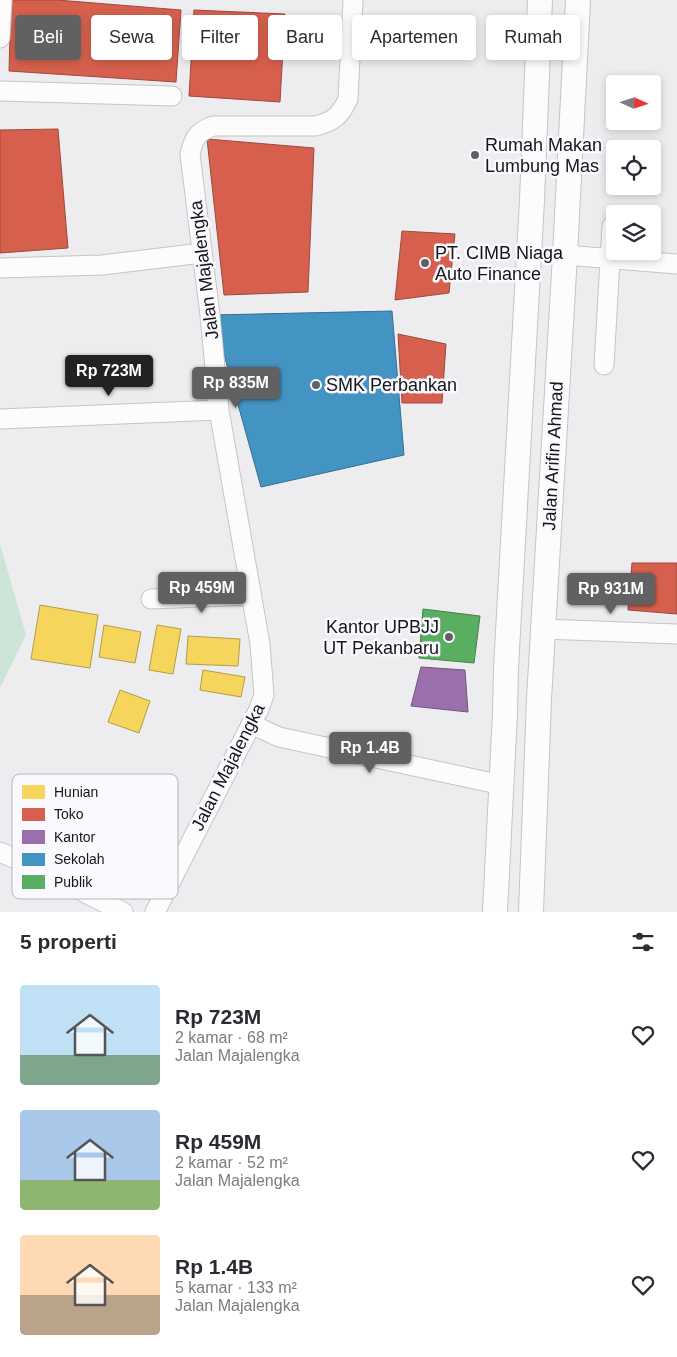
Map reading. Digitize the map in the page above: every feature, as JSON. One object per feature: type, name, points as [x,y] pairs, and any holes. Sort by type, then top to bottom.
[{"type":"main road","name":"Jalan Arifin Ahmad","points":[[496,912],[506,668],[540,0]]},
{"type":"main road","name":"Jalan Arifin Ahmad","points":[[531,912],[543,629],[578,0]]},
{"type":"main road","points":[[497,880],[532,882]]},
{"type":"street","points":[[0,38],[2,0]]},
{"type":"street","name":"Jalan Majalengka","points":[[178,867],[259,709],[264,695],[260,644],[219,410],[210,315],[190,154],[197,135],[212,126],[316,126],[331,122],[343,110],[348,99],[353,0]]},
{"type":"street","points":[[0,91],[172,96]]},
{"type":"street","points":[[0,268],[102,265],[202,252]]},
{"type":"street","points":[[565,255],[606,259]]},
{"type":"street","points":[[604,365],[610,260]]},
{"type":"street","points":[[623,260],[677,264]]},
{"type":"street","points":[[0,418],[219,410]]},
{"type":"street","points":[[151,599],[251,595]]},
{"type":"street","points":[[543,629],[677,634]]},
{"type":"street","points":[[251,724],[279,738],[502,784]]},
{"type":"street","points":[[0,852],[12,858]]},
{"type":"street","points":[[97,899],[123,912]]},
{"type":"street","name":"Jalan Majalengka","points":[[155,912],[162,899]]},
{"type":"green space","points":[[0,544],[26,635],[0,688]]},
{"type":"building: Hunian","points":[[40,605],[98,615],[90,668],[31,659]]},
{"type":"building: Hunian","points":[[104,625],[141,632],[135,663],[99,657]]},
{"type":"building: Hunian","points":[[157,625],[181,629],[173,674],[149,670]]},
{"type":"building: Hunian","points":[[188,636],[240,639],[238,666],[186,664]]},
{"type":"building: Hunian","points":[[203,670],[245,677],[241,697],[200,690]]},
{"type":"building: Hunian","points":[[120,690],[150,701],[139,733],[108,722]]},
{"type":"building: Toko","points":[[11,0],[57,0],[181,10],[176,82],[9,71]]},
{"type":"building: Toko","points":[[194,10],[285,14],[268,15],[268,60],[282,60],[280,102],[189,96],[191,60],[258,60],[258,15],[194,15]]},
{"type":"building: Toko","points":[[58,129],[68,248],[0,253],[0,130]]},
{"type":"building: Toko","points":[[207,139],[314,148],[308,292],[224,295]]},
{"type":"building: Toko","name":"PT. CIMB Niaga Auto Finance","points":[[402,231],[455,234],[449,293],[395,300]]},
{"type":"building: Toko","points":[[398,334],[446,344],[442,403],[402,403]]},
{"type":"building: Toko","points":[[632,563],[677,563],[677,614],[628,610]]},
{"type":"building: Kantor","points":[[421,667],[465,670],[468,712],[411,706]]},
{"type":"building: Sekolah","name":"SMK Perbankan","points":[[392,311],[404,455],[261,487],[213,315]]},
{"type":"building: Publik","name":"Kantor UPBJJ UT Pekanbaru","points":[[423,609],[480,616],[474,663],[419,658]]},
{"type":"place","name":"Rumah Makan Lumbung Mas","points":[[475,155]]},
{"type":"place","name":"PT. CIMB Niaga Auto Finance","points":[[425,263]]},
{"type":"place","name":"SMK Perbankan","points":[[316,385]]},
{"type":"place","name":"Kantor UPBJJ UT Pekanbaru","points":[[449,637]]}]
